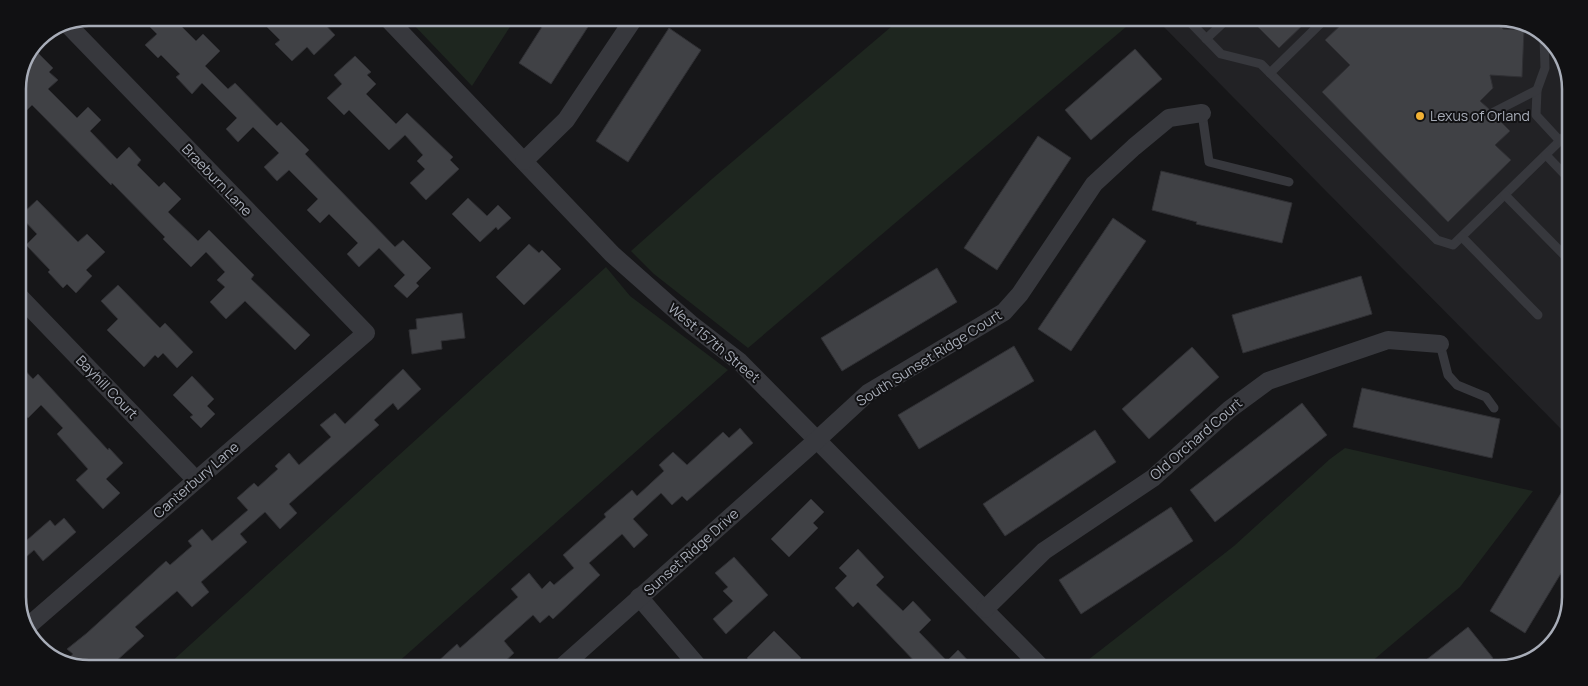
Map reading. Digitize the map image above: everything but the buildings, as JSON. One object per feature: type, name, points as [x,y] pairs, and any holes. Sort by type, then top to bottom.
[{"type":"street","name":"West 157th Street","points":[[395,26],[612,254],[692,325],[740,362],[1035,660]]},
{"type":"street","points":[[524,161],[566,120],[629,26]]},
{"type":"street","name":"Braeburn Lane","points":[[72,29],[366,333]]},
{"type":"street","name":"South Sunset Ridge Court","points":[[818,439],[868,393],[1004,312],[1020,294],[1094,184],[1169,118],[1202,113]]},
{"type":"street","name":"Bayhill Court","points":[[26,303],[196,480]]},
{"type":"street","name":"Canterbury Lane","points":[[32,622],[366,333]]},
{"type":"street","name":"Old Orchard Court","points":[[985,609],[1044,551],[1153,478],[1230,409],[1268,381],[1388,340],[1440,344]]},
{"type":"street","name":"Sunset Ridge Drive","points":[[570,660],[818,439]]},
{"type":"street","points":[[639,597],[692,660]]},
{"type":"lane","points":[[1194,26],[1221,54],[1261,64],[1437,240],[1453,245],[1560,141],[1536,115],[1537,90],[1545,68],[1544,46]]},
{"type":"lane","points":[[1206,39],[1220,26]]},
{"type":"lane","points":[[1270,73],[1318,26]]},
{"type":"lane","points":[[1494,112],[1537,90]]},
{"type":"lane","points":[[1202,113],[1209,162],[1289,182]]},
{"type":"lane","points":[[1546,155],[1562,172]]},
{"type":"lane","points":[[1505,195],[1562,253]]},
{"type":"lane","points":[[1462,237],[1538,315]]},
{"type":"lane","points":[[1440,344],[1448,375],[1458,385],[1486,397],[1494,408]]},
{"type":"shaded area","points":[[415,26],[511,26],[472,86]]},
{"type":"shaded area","points":[[892,26],[1127,26],[748,348],[654,274],[631,251],[712,179]]},
{"type":"shaded area","points":[[1163,26],[1498,26],[1511,27],[1523,31],[1537,39],[1546,48],[1555,62],[1562,85],[1562,430]]},
{"type":"shaded area","points":[[606,267],[630,296],[728,370],[401,660],[173,660]]},
{"type":"shaded area","points":[[1345,448],[1533,491],[1460,587],[1373,660],[1088,660],[1234,546],[1330,459]]},
{"type":"place","name":"Lexus of Orland","points":[[1420,116]]}]
